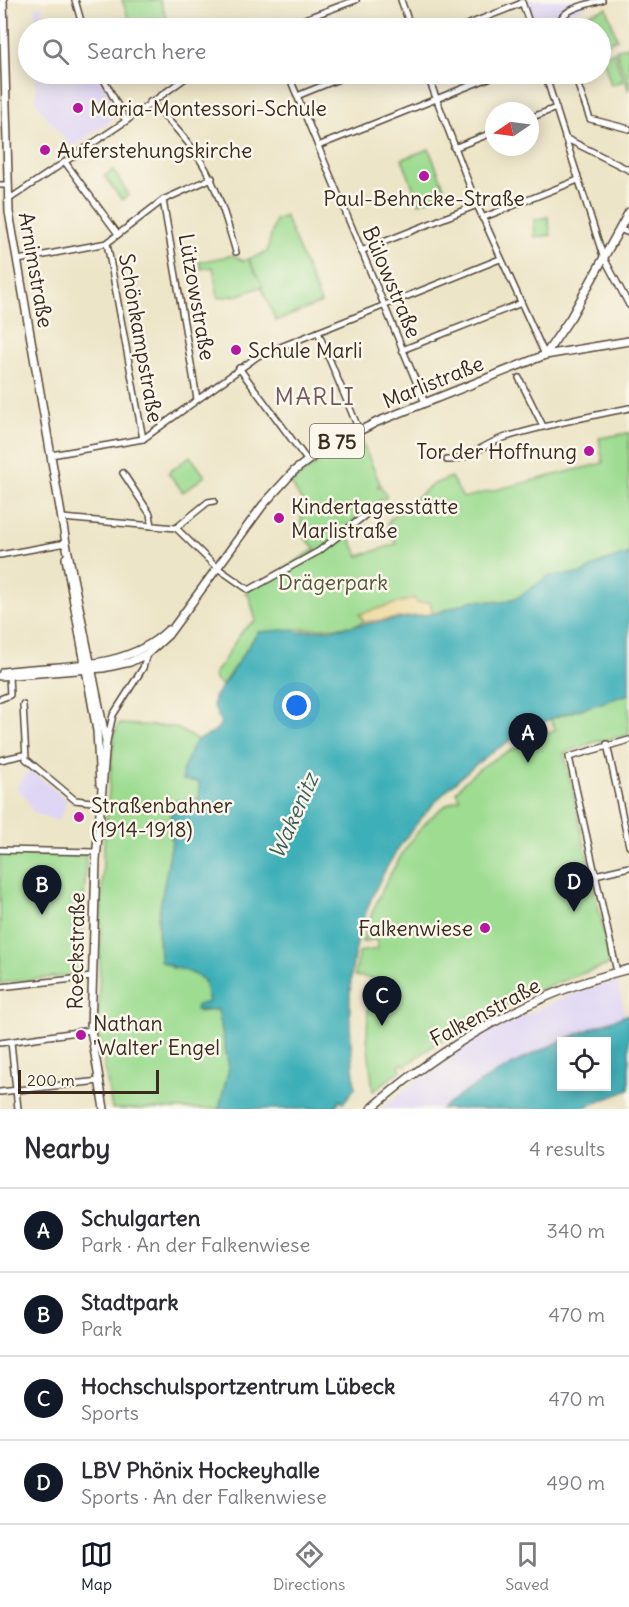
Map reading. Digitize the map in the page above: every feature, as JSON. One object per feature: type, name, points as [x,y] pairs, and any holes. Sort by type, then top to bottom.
[{"type":"main road","name":"Arnimstraße","points":[[3,0],[4,185],[99,719]]},
{"type":"main road","points":[[545,355],[571,316],[629,212]]},
{"type":"main road","name":"B 75","points":[[545,355],[629,341]]},
{"type":"main road","name":"Marlistraße","points":[[159,642],[262,505],[307,460],[359,430],[545,355]]},
{"type":"main road","name":"B 75","points":[[0,674],[9,676],[89,666],[127,657],[159,642]]},
{"type":"main road","name":"B 75","points":[[0,674],[89,666],[115,666],[147,654],[159,642]]},
{"type":"main road","name":"Roeckstraße","points":[[99,719],[106,746],[96,852],[91,1030],[104,1109]]},
{"type":"main road","name":"Roeckstraße","points":[[99,719],[101,792]]},
{"type":"main road","name":"Falkenstraße","points":[[370,1109],[412,1074],[469,1035],[552,995],[629,969]]},
{"type":"street","points":[[75,0],[80,18]]},
{"type":"street","points":[[307,18],[356,0]]},
{"type":"street","points":[[401,0],[407,18]]},
{"type":"street","points":[[562,18],[583,3],[602,0]]},
{"type":"street","points":[[482,18],[522,1],[528,18]]},
{"type":"street","points":[[106,84],[126,121]]},
{"type":"street","points":[[8,200],[126,121],[176,84]]},
{"type":"street","name":"Bülowstraße","points":[[292,84],[424,403]]},
{"type":"street","points":[[297,96],[326,84]]},
{"type":"street","points":[[430,84],[482,218],[519,304],[545,355]]},
{"type":"street","points":[[318,146],[473,84]]},
{"type":"street","points":[[548,84],[603,256],[629,305]]},
{"type":"street","points":[[578,84],[590,119],[629,129]]},
{"type":"street","points":[[150,102],[194,147],[212,178],[236,252]]},
{"type":"street","points":[[539,115],[556,108]]},
{"type":"street","points":[[454,148],[485,136]]},
{"type":"street","points":[[565,138],[629,170]]},
{"type":"street","points":[[65,162],[118,234]]},
{"type":"street","points":[[18,260],[107,243],[163,200],[212,178]]},
{"type":"street","points":[[482,218],[578,180]]},
{"type":"street","name":"Lützowstraße","points":[[163,200],[197,399]]},
{"type":"street","points":[[361,251],[477,205]]},
{"type":"street","points":[[619,229],[629,233]]},
{"type":"street","name":"Schönkampstraße","points":[[107,243],[143,439]]},
{"type":"street","points":[[51,455],[143,439],[258,356],[500,259]]},
{"type":"street","points":[[402,350],[519,304]]},
{"type":"street","points":[[318,332],[359,430]]},
{"type":"street","points":[[239,368],[307,460]]},
{"type":"street","points":[[519,378],[543,426]]},
{"type":"street","points":[[447,460],[456,460],[500,439],[543,426],[629,408]]},
{"type":"street","points":[[123,473],[150,514],[152,526]]},
{"type":"street","points":[[176,528],[208,502],[214,501]]},
{"type":"street","points":[[62,518],[176,528],[216,567],[249,590],[320,551],[368,513]]},
{"type":"street","points":[[0,555],[66,543]]},
{"type":"street","points":[[99,719],[113,717],[143,669],[147,654]]},
{"type":"street","points":[[0,699],[10,695],[9,676]]},
{"type":"street","points":[[23,705],[23,755],[75,800],[100,803]]},
{"type":"street","name":"Roeckstraße","points":[[106,746],[113,717]]},
{"type":"street","points":[[617,972],[568,757],[607,744],[629,740]]},
{"type":"street","points":[[607,744],[629,846]]},
{"type":"street","points":[[0,760],[23,755]]},
{"type":"street","points":[[0,850],[96,852]]},
{"type":"street","points":[[595,875],[629,867]]},
{"type":"street","points":[[0,987],[92,977]]},
{"type":"street","points":[[0,1043],[91,1030]]},
{"type":"street","points":[[11,1041],[18,1109]]},
{"type":"street","points":[[0,1092],[99,1081]]},
{"type":"shaded area","points":[[526,0],[584,0],[586,7],[557,18],[532,18]]},
{"type":"shaded area","points":[[35,6],[43,7],[42,18],[35,18]]},
{"type":"shaded area","name":"Maria-Montessori-Schule","points":[[36,84],[103,84],[119,115],[71,148],[36,102]]},
{"type":"shaded area","points":[[30,770],[67,801],[59,821],[33,813],[28,801],[16,787]]},
{"type":"shaded area","points":[[617,979],[625,1015],[571,1037],[557,1037],[557,1043],[536,1051],[488,1078],[441,1109],[381,1109],[470,1041],[565,997]]},
{"type":"green space","points":[[122,0],[160,0],[166,18],[128,18]]},
{"type":"green space","points":[[607,8],[610,18],[592,18],[591,13]]},
{"type":"green space","points":[[611,20],[617,39],[611,41]]},
{"type":"green space","points":[[629,46],[629,91],[616,50]]},
{"type":"green space","points":[[614,52],[623,81],[611,85],[611,84],[611,53]]},
{"type":"green space","name":"Paul-Behncke-Straße","points":[[429,149],[446,192],[419,203],[402,159]]},
{"type":"green space","points":[[113,170],[129,195],[122,200],[104,176]]},
{"type":"green space","points":[[285,216],[321,303],[276,321],[249,259],[267,252],[275,220]]},
{"type":"green space","points":[[548,217],[551,235],[535,237],[534,220]]},
{"type":"green space","points":[[233,255],[243,261],[248,259],[263,286],[239,295],[218,298],[213,267],[201,269],[199,262]]},
{"type":"green space","name":"Drägerpark","points":[[629,433],[629,553],[598,564],[581,574],[567,574],[503,602],[474,600],[433,614],[430,602],[416,603],[415,599],[360,615],[364,622],[351,626],[258,632],[222,685],[215,680],[214,673],[238,637],[256,621],[249,596],[245,593],[316,549],[305,538],[301,521],[304,505],[291,483],[333,452],[360,437],[381,486],[378,485],[378,488],[383,489],[387,497],[366,508],[350,526],[351,541],[359,556],[396,544],[387,528],[390,519],[432,485],[451,477],[463,498],[603,463],[599,438]]},
{"type":"green space","points":[[190,456],[205,476],[183,492],[168,473]]},
{"type":"green space","name":"Falkenwiese","points":[[629,694],[629,735],[595,742],[564,753],[611,964],[530,994],[478,1019],[428,1049],[405,1066],[402,1063],[399,1066],[401,1070],[373,1091],[367,1037],[369,991],[387,988],[385,980],[355,976],[359,952],[378,949],[376,939],[362,942],[376,904],[399,859],[428,820],[444,807],[460,799],[456,792],[476,771],[515,748],[556,730],[550,719]]},
{"type":"green space","points":[[119,724],[175,727],[197,740],[182,771],[199,781],[199,800],[173,805],[194,807],[193,814],[171,813],[169,832],[172,841],[158,919],[158,944],[172,968],[187,969],[204,980],[209,1002],[199,1012],[218,1010],[229,1068],[219,1109],[112,1109],[98,1028],[103,855],[113,747],[115,731]]},
{"type":"green space","points":[[0,854],[86,855],[81,974],[0,983]]},
{"type":"sand","points":[[415,598],[417,603],[430,602],[433,614],[364,622],[360,614]]},
{"type":"water","name":"Wakenitz","points":[[629,553],[629,694],[553,718],[518,736],[484,758],[453,784],[425,814],[400,846],[380,881],[364,918],[352,973],[350,1022],[355,1088],[343,1103],[340,1100],[334,1109],[219,1109],[229,1068],[218,1010],[196,1010],[197,1005],[209,1002],[204,980],[160,961],[158,918],[172,841],[171,812],[193,814],[194,808],[173,805],[176,801],[199,799],[199,782],[183,780],[182,771],[194,744],[214,732],[221,723],[213,705],[214,698],[258,632],[333,629],[437,613],[474,600],[503,602],[518,597],[549,576],[581,574],[598,564]]},
{"type":"water","points":[[629,1014],[629,1090],[580,1109],[441,1109],[485,1080],[557,1043],[557,1091],[611,1091],[611,1037],[571,1037]]},
{"type":"place","name":"Maria-Montessori-Schule","points":[[78,108]]},
{"type":"place","name":"Auferstehungskirche","points":[[45,150]]},
{"type":"place","name":"Paul-Behncke-Straße","points":[[424,176]]},
{"type":"place","name":"Schule Marli","points":[[236,350]]},
{"type":"place","name":"Tor der Hoffnung","points":[[589,451]]},
{"type":"place","name":"Kindertagesstätte Marlistraße","points":[[279,518]]},
{"type":"place","name":"Schulgarten","points":[[528,763]]},
{"type":"place","name":"Straßenbahner (1914-1918)","points":[[79,817]]},
{"type":"place","name":"LBV Phönix Hockeyhalle","points":[[574,912]]},
{"type":"place","name":"Stadtpark","points":[[42,915]]},
{"type":"place","name":"Falkenwiese","points":[[485,928]]},
{"type":"place","name":"Hochschulsportzentrum Lübeck","points":[[382,1026]]},
{"type":"place","name":"Nathan 'Walter' Engel","points":[[81,1035]]},
{"type":"district","name":"MARLI","points":[[315,396]]}]
